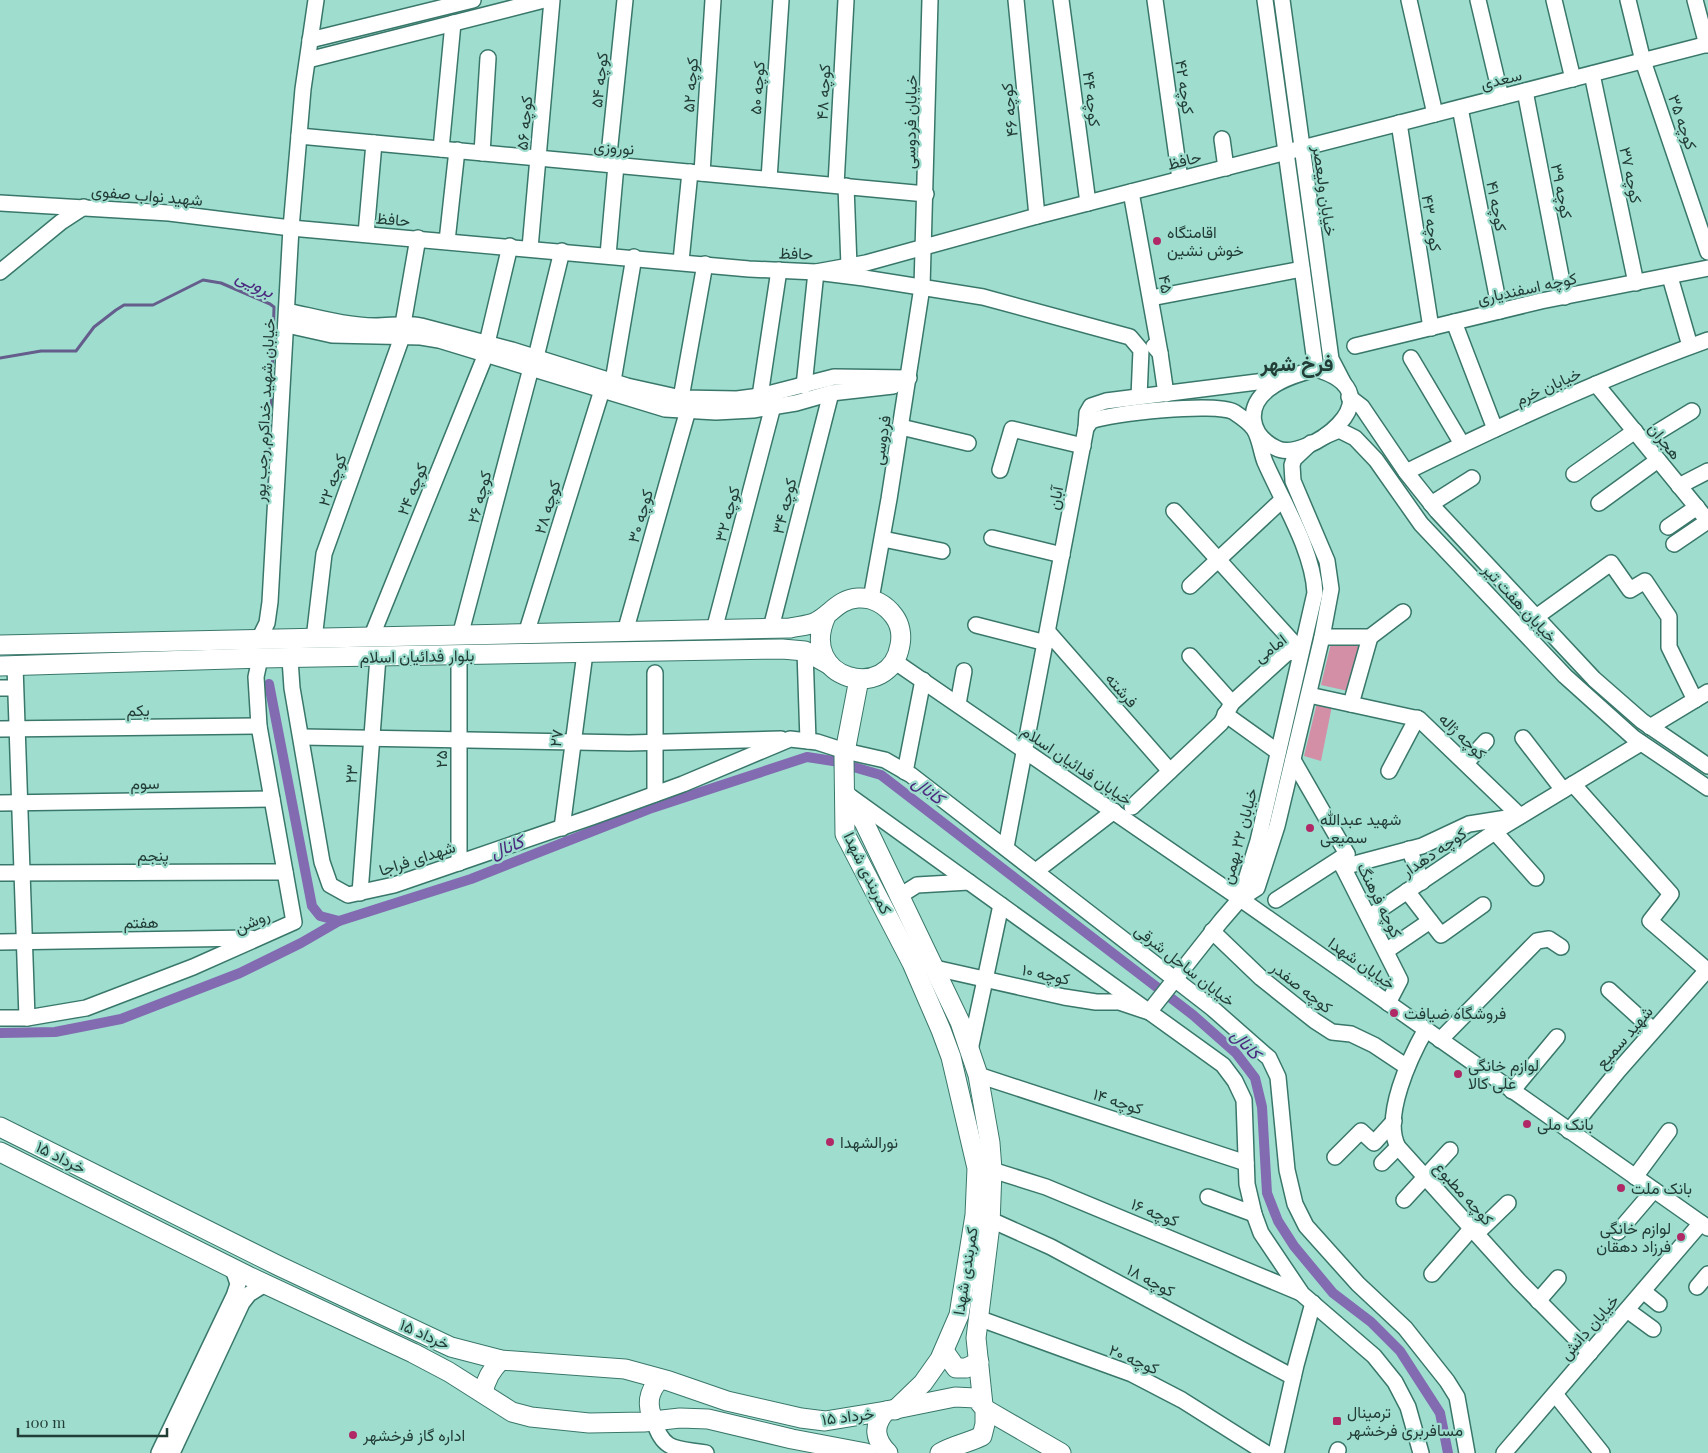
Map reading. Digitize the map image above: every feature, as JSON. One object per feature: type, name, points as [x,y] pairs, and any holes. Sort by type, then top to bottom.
[{"type":"main road","points":[[858,598],[871,599],[881,604],[896,619],[901,640],[894,661],[879,675],[859,679],[840,674],[822,654],[821,628],[826,616],[835,606],[846,600],[858,598]]},
{"type":"main road","name":"بلوار فدائیان اسلام","points":[[7,666],[259,650],[314,639],[771,628],[813,624],[826,616]]},
{"type":"main road","name":"بلوار فدائیان اسلام","points":[[0,645],[259,650],[290,659],[782,649],[805,651],[830,665]]},
{"type":"main road","points":[[845,788],[844,754],[859,679]]},
{"type":"main road","name":"کمربندی شهدا","points":[[845,788],[864,822],[898,897],[935,968],[960,1022],[978,1075],[990,1143],[992,1170],[990,1220],[976,1338],[985,1424],[982,1436],[971,1442],[952,1446],[940,1453]]},
{"type":"main road","name":"کمربندی شهدا","points":[[845,788],[845,834],[912,962],[941,1030],[951,1058],[977,1168],[974,1215],[959,1314],[944,1351],[923,1383],[891,1410]]},
{"type":"main road","name":"۱۵ خرداد","points":[[0,1127],[288,1270],[451,1347],[501,1360],[625,1369],[727,1401],[802,1418],[824,1421],[955,1397],[976,1398],[984,1407],[1061,1453]]},
{"type":"main road","name":"۱۵ خرداد","points":[[0,1152],[232,1269],[413,1354],[458,1378],[512,1412],[531,1417],[589,1422],[654,1421],[680,1418],[708,1419],[792,1439],[866,1453]]},
{"type":"main road","points":[[66,1185],[74,1164]]},
{"type":"main road","points":[[944,1351],[956,1368],[966,1368],[979,1362]]},
{"type":"main road","points":[[458,1378],[466,1373],[471,1365],[470,1352]]},
{"type":"main road","points":[[483,1393],[489,1374],[501,1360]]},
{"type":"main road","points":[[654,1421],[648,1403],[654,1386],[660,1379]]},
{"type":"main road","points":[[888,1453],[882,1447],[876,1434],[879,1418],[891,1410]]},
{"type":"street","name":"خیابان شهید خداکرم رجب پور","points":[[259,650],[267,623],[270,602],[291,228],[299,136],[316,0]]},
{"type":"street","points":[[310,40],[473,0]]},
{"type":"street","points":[[308,60],[544,0]]},
{"type":"street","name":"کوچه ۵۶","points":[[530,248],[552,0]]},
{"type":"street","name":"کوچه ۵۴","points":[[608,255],[612,165],[625,0]]},
{"type":"street","name":"کوچه ۵۲","points":[[681,261],[696,172],[713,0]]},
{"type":"street","name":"کوچه ۵۰","points":[[768,179],[781,0]]},
{"type":"street","name":"کوچه ۴۸","points":[[846,0],[841,186],[849,266]]},
{"type":"street","name":"خیابان فردوسی","points":[[922,286],[930,0]]},
{"type":"street","name":"کوچه ۴۶","points":[[1016,0],[1037,216]]},
{"type":"street","name":"کوچه ۴۴","points":[[1061,0],[1088,203]]},
{"type":"street","name":"کوچه ۴۲","points":[[1155,0],[1180,179]]},
{"type":"street","name":"خیابان ولیعصر","points":[[1265,0],[1316,369]]},
{"type":"street","name":"خیابان ولیعصر","points":[[1282,0],[1331,359],[1347,391]]},
{"type":"street","points":[[1409,0],[1435,114]]},
{"type":"street","points":[[1478,0],[1501,97]]},
{"type":"street","points":[[1554,0],[1573,79]]},
{"type":"street","points":[[1628,0],[1643,61]]},
{"type":"street","points":[[1695,0],[1707,44]]},
{"type":"street","points":[[391,20],[390,28],[398,37]]},
{"type":"street","points":[[441,149],[452,23]]},
{"type":"street","name":"سعدی","points":[[1302,148],[1707,44]]},
{"type":"street","points":[[482,153],[488,58]]},
{"type":"street","name":"کوچه ۳۵","points":[[1643,61],[1708,252]]},
{"type":"street","name":"کوچه ۳۷","points":[[1592,74],[1636,283]]},
{"type":"street","name":"کوچه ۳۹","points":[[1526,91],[1565,297]]},
{"type":"street","name":"کوچه ۴۱","points":[[1460,108],[1500,312]]},
{"type":"street","name":"کوچه ۴۳","points":[[1399,123],[1431,328]]},
{"type":"street","name":"نوروزی","points":[[299,136],[926,194]]},
{"type":"street","points":[[1222,138],[1226,168]]},
{"type":"street","points":[[366,234],[374,142]]},
{"type":"street","name":"حافظ","points":[[291,228],[816,272],[849,266],[1302,148]]},
{"type":"street","points":[[447,241],[457,150]]},
{"type":"street","name":"۴۵","points":[[1131,192],[1166,394]]},
{"type":"street","name":"شهید نواب صفوی","points":[[0,203],[169,213],[291,228]]},
{"type":"street","points":[[0,272],[61,222],[84,207]]},
{"type":"street","name":"کوچه ۲۲","points":[[314,639],[324,554],[402,331],[418,238]]},
{"type":"street","name":"کوچه ۲۴","points":[[371,638],[486,349],[510,246]]},
{"type":"street","name":"کوچه ۲۶","points":[[460,636],[534,363],[562,251]]},
{"type":"street","name":"کوچه ۲۸","points":[[526,634],[608,385],[634,257]]},
{"type":"street","name":"کوچه ۳۰","points":[[625,632],[685,404],[705,264]]},
{"type":"street","name":"کوچه اسفندیاری","points":[[1355,346],[1565,297],[1708,268]]},
{"type":"street","points":[[1150,298],[1302,269]]},
{"type":"street","points":[[760,396],[780,270]]},
{"type":"street","points":[[804,386],[816,272],[922,286],[983,297],[1130,336],[1152,344],[1160,353]]},
{"type":"street","points":[[1670,277],[1690,346]]},
{"type":"street","name":"فردوسی","points":[[871,599],[883,538],[922,286]]},
{"type":"street","points":[[287,318],[332,335],[402,331],[486,349],[608,385],[665,409],[685,404],[760,396],[821,380],[848,376],[908,382]]},
{"type":"street","points":[[1454,322],[1495,428]]},
{"type":"street","points":[[1130,336],[1140,350],[1139,397],[1287,379]]},
{"type":"street","name":"خیابان خرم","points":[[1406,472],[1495,428],[1637,365],[1708,340]]},
{"type":"street","points":[[1411,358],[1462,444]]},
{"type":"street","points":[[1086,428],[1091,421],[1100,417],[1178,409],[1216,409],[1232,411],[1266,443],[1279,450],[1292,450],[1325,436],[1340,424],[1349,412],[1347,391],[1333,374],[1316,369],[1287,379],[1269,388],[1258,401],[1253,416],[1254,430]]},
{"type":"street","points":[[685,404],[753,410],[831,393],[908,382]]},
{"type":"street","name":"هجران","points":[[1596,384],[1708,521]]},
{"type":"street","name":"خیابان هفت تیر","points":[[1347,391],[1362,407],[1406,472],[1431,504],[1594,679],[1650,727],[1708,766]]},
{"type":"street","name":"کوچه ۳۴","points":[[771,628],[831,393]]},
{"type":"street","name":"آبان","points":[[1006,847],[1083,446],[1087,413],[1091,406],[1106,400],[1139,397]]},
{"type":"street","name":"کوچه ۳۲","points":[[714,630],[773,406]]},
{"type":"street","points":[[1574,474],[1639,436],[1692,411]]},
{"type":"street","points":[[901,427],[968,443]]},
{"type":"street","points":[[1000,470],[1012,429],[1083,446]]},
{"type":"street","name":"خیابان ۲۲ بهمن","points":[[1240,899],[1258,841],[1315,593],[1314,578],[1254,430]]},
{"type":"street","name":"خیابان هفت تیر","points":[[1325,436],[1339,430],[1355,438],[1376,460],[1421,524],[1565,676],[1641,743],[1708,788]]},
{"type":"street","name":"خیابان ۲۲ بهمن","points":[[1240,899],[1257,888],[1277,826],[1309,695],[1331,589],[1327,561],[1293,481],[1292,465],[1294,459],[1311,443]]},
{"type":"street","points":[[1598,503],[1658,460]]},
{"type":"street","points":[[1680,486],[1708,471]]},
{"type":"street","points":[[1431,504],[1472,478]]},
{"type":"street","points":[[1190,586],[1282,500]]},
{"type":"street","points":[[1668,527],[1696,507]]},
{"type":"street","name":"امامی","points":[[1174,511],[1301,651]]},
{"type":"street","points":[[1674,544],[1708,521]]},
{"type":"street","points":[[883,538],[942,550]]},
{"type":"street","points":[[992,538],[1062,554]]},
{"type":"street","points":[[1536,617],[1611,563],[1630,590],[1645,581],[1669,616],[1669,647],[1701,696],[1650,727]]},
{"type":"street","points":[[1351,704],[1370,637],[1403,612]]},
{"type":"street","points":[[976,626],[1047,637]]},
{"type":"street","name":"فرشته","points":[[1047,637],[1170,771]]},
{"type":"street","points":[[1322,637],[1370,637]]},
{"type":"street","name":"روشن","points":[[0,1018],[27,1018],[86,1008],[193,967],[294,922],[258,726],[256,677],[259,650]]},
{"type":"street","points":[[805,651],[808,740]]},
{"type":"street","name":"امامی","points":[[1132,807],[1221,723],[1229,709],[1287,653],[1301,651]]},
{"type":"street","name":"۲۷","points":[[562,828],[585,653]]},
{"type":"street","name":"۲۵","points":[[459,656],[459,862]]},
{"type":"street","points":[[1190,656],[1229,709],[1278,752]]},
{"type":"street","name":"۲۳","points":[[360,893],[378,657]]},
{"type":"street","name":"شهدای فراجا","points":[[290,659],[292,688],[302,737],[322,862],[330,885],[348,895],[394,885],[562,828],[655,794],[790,739],[808,740],[844,754]]},
{"type":"street","name":"خیابان فدائیان اسلام","points":[[894,661],[1240,899]]},
{"type":"street","points":[[7,666],[15,688],[27,1018]]},
{"type":"street","points":[[958,704],[964,671]]},
{"type":"street","points":[[655,673],[655,794]]},
{"type":"street","points":[[905,772],[923,680]]},
{"type":"street","points":[[0,688],[15,688]]},
{"type":"street","name":"کوچه ژاله","points":[[1309,695],[1416,718],[1466,763],[1520,816]]},
{"type":"street","points":[[1389,771],[1416,718]]},
{"type":"street","name":"یکم","points":[[0,729],[258,726]]},
{"type":"street","points":[[302,737],[573,743],[790,739]]},
{"type":"street","points":[[1523,738],[1671,894],[1650,921],[1708,970]]},
{"type":"street","points":[[1466,763],[1486,741]]},
{"type":"street","name":"کوچه دهدار","points":[[1369,918],[1495,832],[1641,743]]},
{"type":"street","name":"خیابان ساحل شرقی","points":[[844,754],[885,760],[933,790],[1172,981],[1242,1033],[1269,1058],[1278,1077],[1287,1170],[1295,1204],[1306,1226],[1358,1284],[1405,1328],[1447,1381],[1457,1397],[1467,1453]]},
{"type":"street","name":"کوچه فرهنگ","points":[[1293,760],[1345,861],[1369,918],[1400,980],[1388,1003]]},
{"type":"street","points":[[845,788],[1001,905],[1152,1008],[1223,1065],[1235,1081],[1244,1100],[1247,1184],[1254,1214],[1261,1233],[1308,1299],[1374,1356],[1395,1382],[1408,1407],[1421,1453]]},
{"type":"street","name":"سوم","points":[[0,803],[272,799]]},
{"type":"street","points":[[1036,871],[1114,812]]},
{"type":"street","name":"کوچه دهدار","points":[[1276,900],[1345,861],[1410,849],[1469,824],[1520,816]]},
{"type":"street","points":[[1495,832],[1536,878]]},
{"type":"street","points":[[1410,849],[1422,882]]},
{"type":"street","name":"پنجم","points":[[0,873],[285,872]]},
{"type":"street","points":[[898,897],[916,885],[969,882]]},
{"type":"street","points":[[1408,891],[1441,935],[1482,905]]},
{"type":"street","points":[[1152,1008],[1212,931],[1240,899]]},
{"type":"street","name":"خیابان شهدا","points":[[1240,899],[1704,1226]]},
{"type":"street","points":[[970,1050],[1001,905]]},
{"type":"street","points":[[1386,951],[1430,921]]},
{"type":"street","name":"کوچه صفدر","points":[[1212,931],[1261,978],[1315,1021],[1332,1032],[1351,1034],[1408,1067]]},
{"type":"street","name":"هفتم","points":[[0,942],[258,938]]},
{"type":"street","points":[[1440,1040],[1537,941],[1549,939],[1561,947]]},
{"type":"street","name":"کوچه ۱۰","points":[[935,968],[1072,998],[1096,1002],[1119,1002],[1152,1008]]},
{"type":"street","name":"شهید سمیع","points":[[1569,1131],[1653,1030],[1708,970]]},
{"type":"street","points":[[1609,990],[1653,1030]]},
{"type":"street","points":[[1382,1163],[1398,1147],[1394,1139],[1394,1120],[1397,1102],[1408,1067],[1426,1029]]},
{"type":"street","points":[[1512,1091],[1557,1037]]},
{"type":"street","name":"کوچه ۱۴","points":[[978,1075],[1246,1163]]},
{"type":"street","points":[[1335,1157],[1361,1131],[1374,1143],[1394,1120]]},
{"type":"street","points":[[1635,1177],[1669,1131]]},
{"type":"street","name":"کوچه مطبوع","points":[[1398,1147],[1538,1301],[1590,1353]]},
{"type":"street","points":[[1404,1200],[1450,1150]]},
{"type":"street","name":"کوچه ۱۶","points":[[992,1170],[1046,1188],[1308,1299]]},
{"type":"street","points":[[1618,1232],[1654,1190]]},
{"type":"street","points":[[1208,1197],[1254,1214]]},
{"type":"street","points":[[1432,1274],[1474,1230],[1508,1203]]},
{"type":"street","name":"کوچه ۱۸","points":[[990,1220],[1051,1247],[1293,1377]]},
{"type":"street","name":"خیابان دانش","points":[[1504,1453],[1627,1310],[1704,1226]]},
{"type":"street","points":[[159,1453],[234,1296],[238,1284],[232,1269]]},
{"type":"street","points":[[1697,1287],[1708,1274]]},
{"type":"street","points":[[1538,1301],[1558,1278]]},
{"type":"street","points":[[172,1453],[242,1303],[249,1294],[265,1284]]},
{"type":"street","points":[[1643,1292],[1659,1304]]},
{"type":"street","points":[[1277,1453],[1308,1299]]},
{"type":"street","points":[[1627,1310],[1653,1329]]},
{"type":"street","name":"کوچه ۲۰","points":[[978,1318],[1132,1374],[1182,1400],[1266,1453]]},
{"type":"street","points":[[1555,1394],[1602,1453]]},
{"type":"street","points":[[654,1421],[659,1438],[670,1447],[706,1453]]},
{"type":"street","points":[[1277,1453],[1288,1439]]},
{"type":"shaded area","points":[[1332,639],[1364,642],[1348,691],[1321,685]]},
{"type":"shaded area","points":[[1317,703],[1332,706],[1321,761],[1304,756]]},
{"type":"waterway","name":"برویی","points":[[0,358],[41,351],[76,351],[94,327],[124,305],[153,305],[203,280],[221,283],[270,304],[274,307],[269,483]]},
{"type":"waterway","name":"کانال","points":[[269,684],[312,906],[320,916],[339,921],[471,879],[649,809],[807,757],[833,761],[881,775],[1193,1015],[1236,1053],[1255,1078],[1262,1107],[1267,1193],[1278,1221],[1294,1246],[1333,1293],[1371,1322],[1400,1351],[1440,1413],[1448,1453]]},
{"type":"waterway","points":[[0,1033],[55,1032],[121,1019],[240,973],[301,943],[339,921]]},
{"type":"place","name":"اقامتگاه خوش نشین","points":[[1157,241]]},
{"type":"place","name":"شهید عبدالله سمیعی","points":[[1310,828]]},
{"type":"place","name":"فروشگاه ضیافت","points":[[1394,1013]]},
{"type":"place","name":"لوازم خانگی علی کالا","points":[[1458,1074]]},
{"type":"place","name":"بانک ملی","points":[[1527,1124]]},
{"type":"place","name":"نورالشهدا","points":[[830,1142]]},
{"type":"place","name":"بانک ملت","points":[[1621,1188]]},
{"type":"place","name":"لوازم خانگی فرزاد دهقان","points":[[1681,1237]]},
{"type":"place","name":"ترمینال مسافربری فرخشهر","points":[[1337,1421]]},
{"type":"place","name":"اداره گاز فرخشهر","points":[[353,1435]]},
{"type":"district","name":"فرخ شهر","points":[[1297,364]]}]
